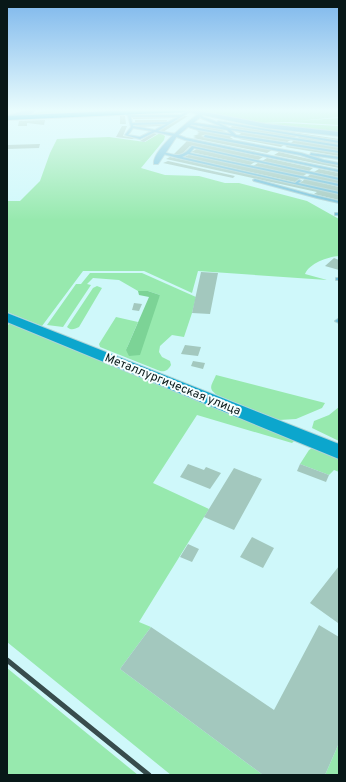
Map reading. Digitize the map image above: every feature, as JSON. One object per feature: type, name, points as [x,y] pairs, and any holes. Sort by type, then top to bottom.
[{"type":"street","points":[[156,163],[167,146]]},
{"type":"street","name":"Металлургическая улица","points":[[7,317],[339,452]]},
{"type":"lane","points":[[220,146],[339,171]]},
{"type":"lane","points":[[262,146],[301,154],[339,158]]},
{"type":"lane","points":[[303,146],[339,152]]},
{"type":"lane","points":[[178,157],[188,153],[193,147],[339,179]]},
{"type":"lane","points":[[162,153],[339,193]]},
{"type":"lane","points":[[188,153],[339,185]]},
{"type":"lane","points":[[301,154],[339,164]]},
{"type":"lane","points":[[296,184],[317,167]]},
{"type":"lane","points":[[255,180],[295,190],[319,199],[339,202]]},
{"type":"green space","points":[[53,146],[159,146],[141,168],[165,175],[199,176],[225,183],[239,183],[307,201],[339,219],[339,256],[319,261],[307,270],[305,274],[327,280],[198,271],[192,293],[144,271],[83,271],[42,326],[7,312],[7,201],[20,201],[40,181]]},
{"type":"green space","points":[[90,273],[142,273],[196,297],[184,337],[172,335],[160,346],[159,352],[162,357],[170,361],[171,365],[168,369],[165,371],[160,371],[100,347],[99,344],[116,317],[138,322],[126,350],[160,295],[148,291],[138,291],[119,280],[93,278],[87,284],[91,285],[63,327],[47,325],[76,284],[81,284]]},
{"type":"green space","points":[[97,286],[102,288],[79,327],[73,329],[68,328],[67,327],[93,288]]},
{"type":"green space","points":[[138,291],[148,291],[160,295],[140,355],[129,356],[126,350],[149,297],[139,295]]},
{"type":"green space","points":[[11,322],[295,440],[292,443],[197,415],[153,483],[209,509],[139,622],[151,627],[120,669],[263,775],[171,775],[7,642],[7,326]]},
{"type":"green space","points":[[216,375],[325,403],[322,408],[296,419],[279,420],[214,393],[211,386]]},
{"type":"green space","points":[[339,407],[339,441],[312,428],[314,421],[329,415]]},
{"type":"green space","points":[[314,447],[339,457],[339,472],[334,470],[329,475],[300,464],[309,450]]},
{"type":"green space","points":[[7,668],[138,775],[7,775]]},
{"type":"green space","points":[[339,743],[339,775],[325,775]]},
{"type":"building","points":[[7,146],[39,146],[39,148],[7,149]]},
{"type":"building","points":[[182,146],[190,146],[180,156],[173,155]]},
{"type":"building","points":[[192,146],[213,146],[263,157],[258,160]]},
{"type":"building","points":[[235,146],[254,146],[272,150],[267,153]]},
{"type":"building","points":[[298,146],[339,153],[339,156],[285,147]]},
{"type":"building","points":[[312,146],[339,147],[339,151]]},
{"type":"building","points":[[197,149],[255,162],[250,165],[191,152]]},
{"type":"building","points":[[279,152],[339,166],[339,168],[274,155]]},
{"type":"building","points":[[191,154],[300,178],[295,182],[184,157]]},
{"type":"building","points":[[170,157],[339,194],[339,200],[314,194],[317,192],[166,159]]},
{"type":"building","points":[[267,158],[313,168],[309,171],[262,161]]},
{"type":"building","points":[[168,161],[235,176],[233,178],[163,163]]},
{"type":"building","points":[[258,163],[308,173],[303,176],[253,166]]},
{"type":"building","points":[[319,169],[339,173],[339,177],[314,172]]},
{"type":"building","points":[[312,173],[339,179],[339,184],[307,177]]},
{"type":"building","points":[[305,179],[339,187],[339,192],[300,183]]},
{"type":"building","points":[[334,258],[339,260],[339,270],[325,266]]},
{"type":"building","points":[[201,272],[218,273],[210,314],[192,313]]},
{"type":"building","points":[[134,303],[142,304],[139,311],[132,310]]},
{"type":"building","points":[[185,345],[201,347],[198,356],[181,354]]},
{"type":"building","points":[[193,361],[205,363],[203,369],[191,366]]},
{"type":"building","points":[[188,464],[204,470],[206,467],[221,473],[210,489],[180,477]]},
{"type":"building","points":[[300,464],[329,475],[326,482],[297,471]]},
{"type":"building","points":[[234,468],[262,479],[234,530],[204,517]]},
{"type":"building","points":[[252,537],[274,548],[263,568],[240,557]]},
{"type":"building","points":[[188,544],[199,549],[192,562],[180,557]]},
{"type":"building","points":[[339,566],[339,621],[338,623],[310,603]]},
{"type":"building","points":[[319,625],[339,637],[339,743],[325,775],[263,775],[120,669],[151,627],[274,710]]},
{"type":"railway","points":[[7,660],[149,775]]}]
